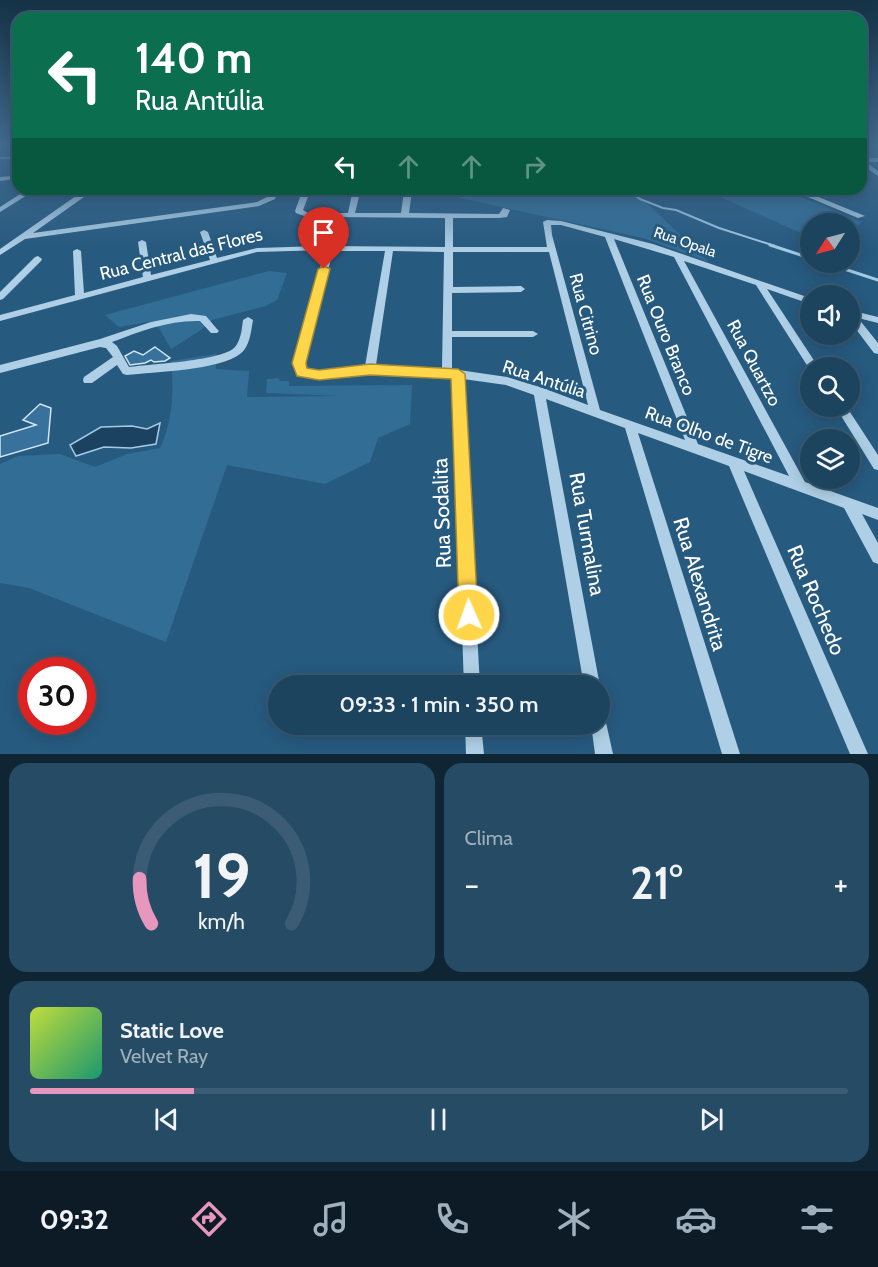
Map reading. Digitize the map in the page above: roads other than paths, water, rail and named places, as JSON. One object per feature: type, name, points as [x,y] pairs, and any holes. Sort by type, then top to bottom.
[{"type":"street","points":[[0,210],[24,195]]},
{"type":"street","points":[[0,253],[82,195]]},
{"type":"street","points":[[24,237],[259,204],[274,195]]},
{"type":"street","points":[[305,195],[301,213],[499,216],[504,215],[506,210]]},
{"type":"street","points":[[351,215],[356,195]]},
{"type":"street","points":[[405,215],[408,195]]},
{"type":"street","points":[[808,195],[861,216]]},
{"type":"street","points":[[327,248],[332,215]]},
{"type":"street","name":"Rua Sodalita","points":[[449,215],[448,334],[471,675]]},
{"type":"street","name":"Rua Opala","points":[[547,222],[608,234],[677,255],[800,298]]},
{"type":"street","name":"Rua Citrino","points":[[547,222],[548,235],[596,414]]},
{"type":"street","points":[[204,232],[214,260]]},
{"type":"street","name":"Rua Ouro Branco","points":[[608,234],[694,448]]},
{"type":"street","points":[[142,242],[147,278]]},
{"type":"street","name":"Rua Antúlia","points":[[327,248],[299,363],[301,373],[319,375],[370,369],[452,373],[507,381],[596,414]]},
{"type":"street","name":"Rua Central das Flores","points":[[0,318],[214,260],[265,249],[552,250]]},
{"type":"street","points":[[370,369],[389,249]]},
{"type":"street","points":[[77,252],[80,297]]},
{"type":"street","name":"Rua Quartzo","points":[[677,255],[800,485]]},
{"type":"street","points":[[0,297],[38,258]]},
{"type":"street","points":[[760,285],[807,357]]},
{"type":"street","points":[[449,290],[521,289]]},
{"type":"street","points":[[860,316],[878,320]]},
{"type":"street","points":[[0,369],[100,343],[146,327],[192,317],[203,318],[214,331]]},
{"type":"street","points":[[100,343],[110,344],[127,371],[201,362],[229,356],[238,351],[243,342],[248,320]]},
{"type":"street","points":[[860,328],[878,350]]},
{"type":"street","points":[[448,334],[533,334]]},
{"type":"street","points":[[88,380],[118,359]]},
{"type":"street","name":"Rua Turmalina","points":[[539,391],[590,675]]},
{"type":"street","name":"Rua Olho de Tigre","points":[[596,414],[800,487]]},
{"type":"street","points":[[847,417],[878,465]]},
{"type":"street","name":"Rua Alexandrita","points":[[630,426],[731,754]]},
{"type":"street","name":"Rua Rochedo","points":[[734,463],[859,754]]},
{"type":"street","name":"Rua Olho de Tigre","points":[[807,489],[878,514]]},
{"type":"street","points":[[849,504],[878,556]]},
{"type":"street","points":[[474,735],[475,754]]},
{"type":"street","points":[[601,735],[604,754]]},
{"type":"waterway","points":[[634,195],[663,208],[676,210],[719,228],[775,246]]},
{"type":"waterway","points":[[770,245],[800,255]]},
{"type":"waterway","points":[[857,273],[878,280]]}]
